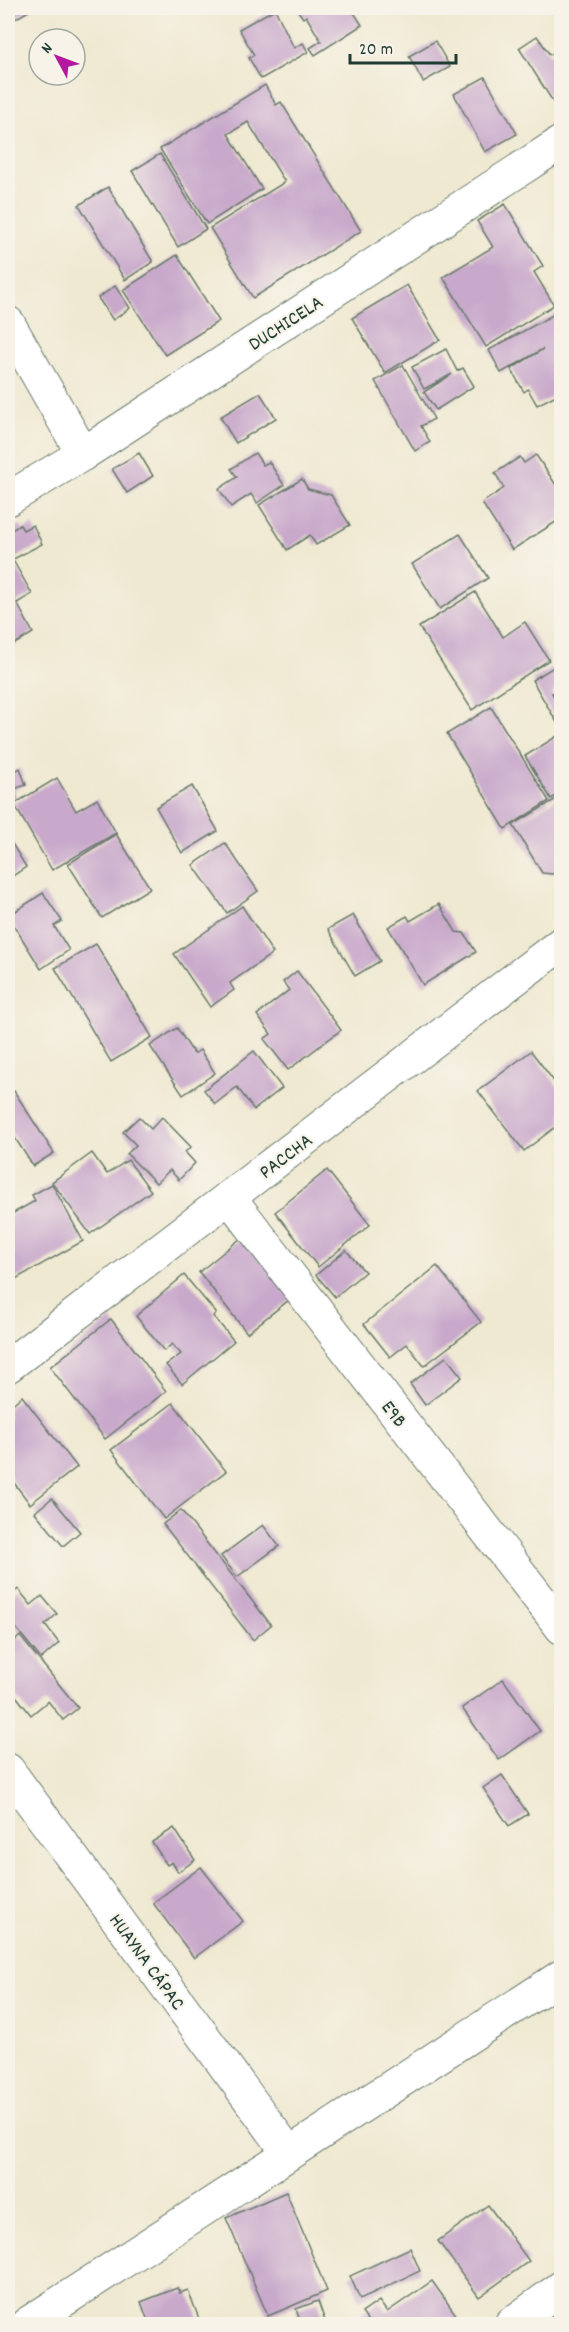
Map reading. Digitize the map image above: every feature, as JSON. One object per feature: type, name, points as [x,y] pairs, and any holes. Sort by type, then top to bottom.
[{"type":"street","name":"DUCHICELA","points":[[8,499],[83,454],[561,142]]},
{"type":"street","points":[[8,323],[83,454]]},
{"type":"street","name":"PACCHA","points":[[8,1366],[561,943]]},
{"type":"street","name":"E9B","points":[[229,1197],[561,1628]]},
{"type":"street","name":"HUAYNA CÁPAC","points":[[8,1770],[289,2153]]},
{"type":"street","points":[[27,2325],[561,1976]]},
{"type":"street","points":[[511,2325],[561,2287]]},
{"type":"building","points":[[8,8],[34,8],[8,23]]},
{"type":"building","points":[[296,8],[351,8],[362,25],[315,55],[310,48],[321,41],[306,16],[303,18]]},
{"type":"building","points":[[275,9],[294,48],[303,43],[308,52],[261,79],[249,58],[254,55],[239,29]]},
{"type":"building","points":[[537,36],[550,55],[562,47],[562,101],[555,105],[519,48]]},
{"type":"building","points":[[435,41],[450,67],[423,82],[409,56]]},
{"type":"building","points":[[485,77],[517,134],[485,152],[454,94]]},
{"type":"building","points":[[265,85],[276,105],[281,102],[361,231],[253,298],[210,228],[285,182],[248,122],[228,134],[262,189],[207,224],[160,149]]},
{"type":"building","points":[[160,154],[206,229],[178,247],[132,171]]},
{"type":"building","points":[[108,187],[153,262],[125,280],[79,205]]},
{"type":"building","points":[[505,204],[543,266],[534,272],[554,305],[486,347],[443,277],[493,247],[477,221]]},
{"type":"building","points":[[177,255],[219,321],[165,355],[123,290]]},
{"type":"building","points":[[407,285],[440,340],[385,373],[352,318]]},
{"type":"building","points":[[115,286],[130,308],[113,320],[98,298]]},
{"type":"building","points":[[560,311],[562,392],[537,405],[528,389],[524,392],[511,369],[543,349],[501,373],[489,350]]},
{"type":"building","points":[[446,349],[457,371],[463,368],[474,386],[436,410],[424,392],[452,374],[424,389],[412,367]]},
{"type":"building","points":[[403,365],[434,419],[421,426],[430,442],[415,451],[375,381]]},
{"type":"building","points":[[260,393],[276,418],[236,443],[220,417]]},
{"type":"building","points":[[139,453],[153,476],[127,493],[112,469]]},
{"type":"building","points":[[255,453],[263,465],[269,462],[284,485],[257,503],[251,494],[231,507],[219,489],[237,477],[231,469]]},
{"type":"building","points":[[536,455],[562,494],[562,518],[512,550],[482,503],[504,488],[495,473],[520,457],[524,463]]},
{"type":"building","points":[[302,479],[308,489],[331,495],[350,525],[316,545],[310,535],[287,550],[259,505]]},
{"type":"building","points":[[20,525],[23,530],[33,525],[42,544],[8,562],[8,532]]},
{"type":"building","points":[[460,534],[488,578],[440,609],[412,564]]},
{"type":"building","points":[[14,562],[32,594],[17,603],[33,633],[8,648],[8,566]]},
{"type":"building","points":[[475,592],[503,637],[525,622],[549,660],[472,710],[419,627]]},
{"type":"building","points":[[562,662],[562,673],[556,677],[562,688],[552,693],[559,706],[562,704],[562,724],[559,726],[532,680]]},
{"type":"building","points":[[491,707],[549,801],[505,829],[447,734]]},
{"type":"building","points":[[562,733],[562,793],[551,799],[525,756]]},
{"type":"building","points":[[20,768],[26,785],[14,789],[16,798],[8,804],[8,775]]},
{"type":"building","points":[[57,778],[76,811],[97,799],[116,833],[52,870],[14,804]]},
{"type":"building","points":[[192,786],[218,831],[182,853],[156,807]]},
{"type":"building","points":[[556,799],[562,807],[562,868],[553,874],[542,873],[513,825]]},
{"type":"building","points":[[116,834],[150,888],[102,918],[68,864]]},
{"type":"building","points":[[8,837],[26,867],[8,879]]},
{"type":"building","points":[[225,843],[258,891],[227,913],[193,865]]},
{"type":"building","points":[[43,893],[62,921],[54,926],[69,950],[41,969],[8,916]]},
{"type":"building","points":[[439,904],[456,932],[464,933],[476,952],[423,985],[388,927],[407,916],[410,921]]},
{"type":"building","points":[[242,906],[273,953],[230,983],[234,990],[210,1007],[174,954]]},
{"type":"building","points":[[353,915],[380,961],[355,976],[328,929]]},
{"type":"building","points":[[96,944],[152,1037],[111,1062],[55,968]]},
{"type":"building","points":[[297,971],[341,1030],[288,1070],[264,1039],[271,1034],[257,1015],[289,990],[283,982]]},
{"type":"building","points":[[177,1028],[194,1054],[200,1050],[215,1073],[183,1095],[150,1046]]},
{"type":"building","points":[[254,1051],[282,1088],[254,1110],[237,1087],[215,1104],[204,1090]]},
{"type":"building","points":[[531,1051],[562,1092],[562,1122],[524,1151],[478,1091]]},
{"type":"building","points":[[14,1091],[54,1153],[33,1166],[8,1127],[8,1095]]},
{"type":"building","points":[[139,1117],[151,1129],[162,1117],[191,1147],[185,1152],[195,1163],[179,1180],[170,1170],[156,1183],[127,1154],[136,1145],[123,1132]]},
{"type":"building","points":[[92,1153],[107,1174],[128,1160],[151,1191],[90,1234],[52,1182]]},
{"type":"building","points":[[327,1170],[370,1225],[318,1267],[275,1212]]},
{"type":"building","points":[[52,1184],[83,1241],[12,1281],[8,1272],[8,1216],[35,1201],[32,1195]]},
{"type":"building","points":[[246,1234],[294,1296],[247,1333],[199,1272]]},
{"type":"building","points":[[346,1250],[365,1272],[335,1297],[316,1275]]},
{"type":"building","points":[[437,1266],[481,1322],[424,1366],[407,1344],[390,1357],[364,1324]]},
{"type":"building","points":[[184,1275],[216,1313],[213,1316],[234,1341],[182,1384],[166,1365],[181,1354],[172,1344],[164,1351],[136,1316]]},
{"type":"building","points":[[111,1319],[166,1391],[105,1439],[50,1367]]},
{"type":"building","points":[[446,1357],[462,1377],[425,1405],[410,1384]]},
{"type":"building","points":[[22,1396],[77,1467],[30,1504],[8,1475],[8,1408]]},
{"type":"building","points":[[173,1403],[226,1471],[164,1519],[111,1450]]},
{"type":"building","points":[[52,1498],[80,1532],[63,1546],[35,1512]]},
{"type":"building","points":[[181,1510],[271,1625],[253,1640],[163,1524]]},
{"type":"building","points":[[263,1525],[279,1546],[237,1577],[221,1556]]},
{"type":"building","points":[[18,1589],[31,1605],[42,1596],[57,1614],[45,1625],[59,1643],[41,1659],[8,1618],[8,1598]]},
{"type":"building","points":[[20,1636],[78,1708],[63,1720],[48,1701],[31,1715],[12,1691],[8,1695],[8,1647]]},
{"type":"building","points":[[503,1679],[540,1731],[499,1760],[462,1708]]},
{"type":"building","points":[[502,1775],[528,1814],[509,1826],[483,1788]]},
{"type":"building","points":[[174,1828],[195,1860],[178,1872],[172,1862],[167,1865],[152,1842]]},
{"type":"building","points":[[201,1867],[243,1921],[194,1958],[153,1903]]},
{"type":"building","points":[[286,2192],[327,2291],[268,2316],[226,2218]]},
{"type":"building","points":[[488,2205],[529,2261],[479,2297],[438,2241]]},
{"type":"building","points":[[410,2248],[420,2271],[360,2299],[350,2276]]},
{"type":"building","points":[[432,2281],[459,2319],[451,2324],[370,2324],[362,2313],[379,2301],[387,2312]]},
{"type":"building","points":[[177,2288],[180,2293],[188,2290],[201,2324],[149,2324],[141,2302]]},
{"type":"building","points":[[318,2301],[326,2324],[301,2324],[296,2309]]}]
